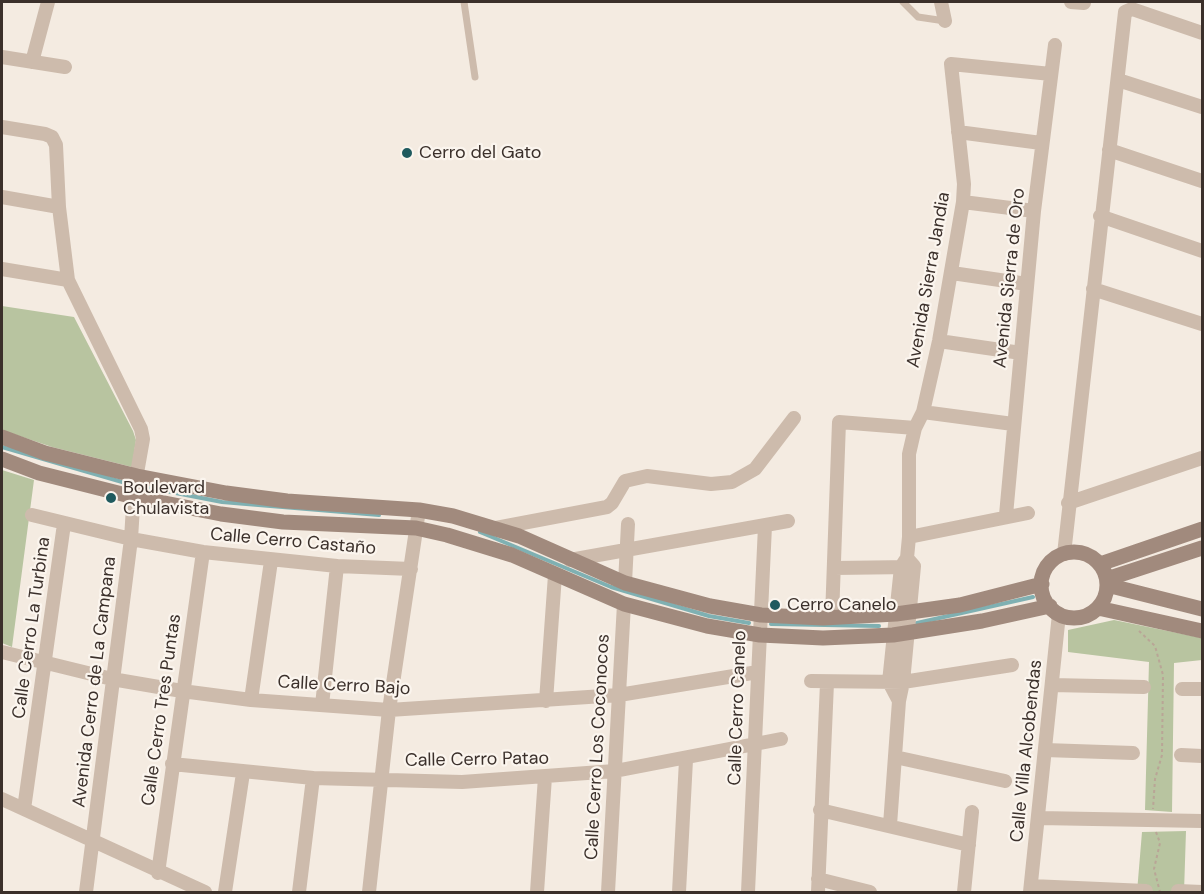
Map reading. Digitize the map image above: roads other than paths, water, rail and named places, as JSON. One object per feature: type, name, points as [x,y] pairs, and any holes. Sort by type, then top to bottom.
[{"type":"street","points":[[32,62],[48,2]]},
{"type":"street","points":[[941,2],[945,21]]},
{"type":"street","points":[[1064,554],[1100,216],[1127,9],[1203,33]]},
{"type":"street","name":"Avenida Sierra de Oro","points":[[1006,515],[1041,143],[1055,45]]},
{"type":"street","points":[[2,57],[65,67]]},
{"type":"street","name":"Avenida Sierra Jandia","points":[[896,682],[909,537],[909,454],[915,428],[923,412],[939,341],[963,202],[951,64],[1051,74]]},
{"type":"street","points":[[1118,80],[1203,107]]},
{"type":"street","name":"Avenida Cerro de La Campana","points":[[2,127],[52,137],[56,144],[59,207],[68,280],[141,429],[143,439],[136,476],[131,539],[86,892]]},
{"type":"street","points":[[958,132],[1041,143]]},
{"type":"street","points":[[1109,150],[1203,181]]},
{"type":"street","points":[[2,197],[59,207]]},
{"type":"street","points":[[963,202],[1034,211]]},
{"type":"street","points":[[1100,216],[1203,251]]},
{"type":"street","points":[[2,269],[68,280]]},
{"type":"street","points":[[952,273],[1027,284]]},
{"type":"street","points":[[1093,289],[1203,324]]},
{"type":"street","points":[[939,341],[1021,353]]},
{"type":"street","points":[[923,412],[1013,424]]},
{"type":"street","points":[[496,528],[607,507],[612,503],[624,481],[647,476],[711,484],[732,482],[754,469],[794,418]]},
{"type":"street","points":[[832,617],[839,422],[915,428]]},
{"type":"street","points":[[2,437],[45,453],[136,476],[287,501],[418,510],[453,516],[496,528],[546,547],[570,560],[625,583],[710,606],[761,615],[832,617],[903,613],[960,605],[1042,584]]},
{"type":"street","points":[[1068,503],[1203,458]]},
{"type":"street","points":[[2,459],[39,473],[134,497],[283,522],[416,528],[503,552],[624,604],[708,626],[760,635],[823,638],[900,634],[1054,610],[1080,617],[1098,608],[1106,593],[1107,582],[1100,564],[1084,553],[1064,554],[1048,565],[1042,592],[1054,610]]},
{"type":"street","points":[[369,892],[389,710],[418,510]]},
{"type":"street","points":[[909,537],[1006,515],[1028,513]]},
{"type":"street","name":"Calle Cerro Castaño","points":[[32,515],[131,539],[203,552],[270,561],[411,569]]},
{"type":"street","points":[[570,560],[788,521]]},
{"type":"street","name":"Calle Cerro La Turbina","points":[[24,809],[64,524]]},
{"type":"street","points":[[625,583],[628,524]]},
{"type":"street","name":"Calle Cerro Canelo","points":[[748,892],[765,526]]},
{"type":"street","points":[[1100,564],[1203,529]]},
{"type":"street","points":[[1107,582],[1203,548]]},
{"type":"street","name":"Calle Cerro Tres Puntas","points":[[158,873],[203,552]]},
{"type":"street","points":[[251,699],[270,561]]},
{"type":"street","points":[[834,568],[907,564]]},
{"type":"street","points":[[322,705],[338,566]]},
{"type":"street","points":[[546,701],[555,575]]},
{"type":"street","points":[[1107,582],[1203,609]]},
{"type":"street","name":"Calle Cerro Los Coconocos","points":[[608,892],[624,604]]},
{"type":"street","points":[[1098,608],[1203,631]]},
{"type":"street","name":"Calle Villa Alcobendas","points":[[1031,889],[1052,685],[1054,610]]},
{"type":"street","name":"Calle Cerro Bajo","points":[[2,652],[112,680],[182,691],[389,710],[619,695],[758,672]]},
{"type":"street","points":[[811,681],[896,682],[1012,665]]},
{"type":"street","points":[[827,682],[818,886],[870,892]]},
{"type":"street","points":[[890,825],[899,701],[896,682]]},
{"type":"street","points":[[1052,685],[1144,687]]},
{"type":"street","points":[[1182,689],[1203,689]]},
{"type":"street","name":"Calle Cerro Patao","points":[[172,764],[243,773],[313,778],[462,782],[615,771],[686,760],[781,739]]},
{"type":"street","points":[[1045,750],[1133,753]]},
{"type":"street","points":[[1181,755],[1203,756]]},
{"type":"street","points":[[895,757],[1005,780]]},
{"type":"street","points":[[679,892],[686,760]]},
{"type":"street","points":[[225,892],[243,773]]},
{"type":"street","points":[[537,892],[545,777]]},
{"type":"street","points":[[299,892],[313,778]]},
{"type":"street","points":[[2,799],[158,873],[205,892]]},
{"type":"street","points":[[820,810],[969,845]]},
{"type":"street","points":[[964,892],[972,812]]},
{"type":"street","points":[[1039,818],[1203,821]]},
{"type":"street","points":[[1031,889],[1153,892]]},
{"type":"street","points":[[1178,891],[1203,892]]},
{"type":"lane","points":[[464,2],[476,77]]},
{"type":"lane","points":[[903,2],[918,17],[945,21]]},
{"type":"waterway","points":[[2,447],[129,484]]},
{"type":"waterway","points":[[150,488],[222,502],[379,515]]},
{"type":"waterway","points":[[480,532],[611,587],[709,616],[749,623]]},
{"type":"waterway","points":[[917,623],[1033,597]]},
{"type":"waterway","points":[[771,624],[879,626]]},
{"type":"place","name":"Cerro del Gato","points":[[407,153]]},
{"type":"place","name":"Boulevard Chulavista","points":[[111,498]]},
{"type":"place","name":"Cerro Canelo","points":[[775,605]]}]
